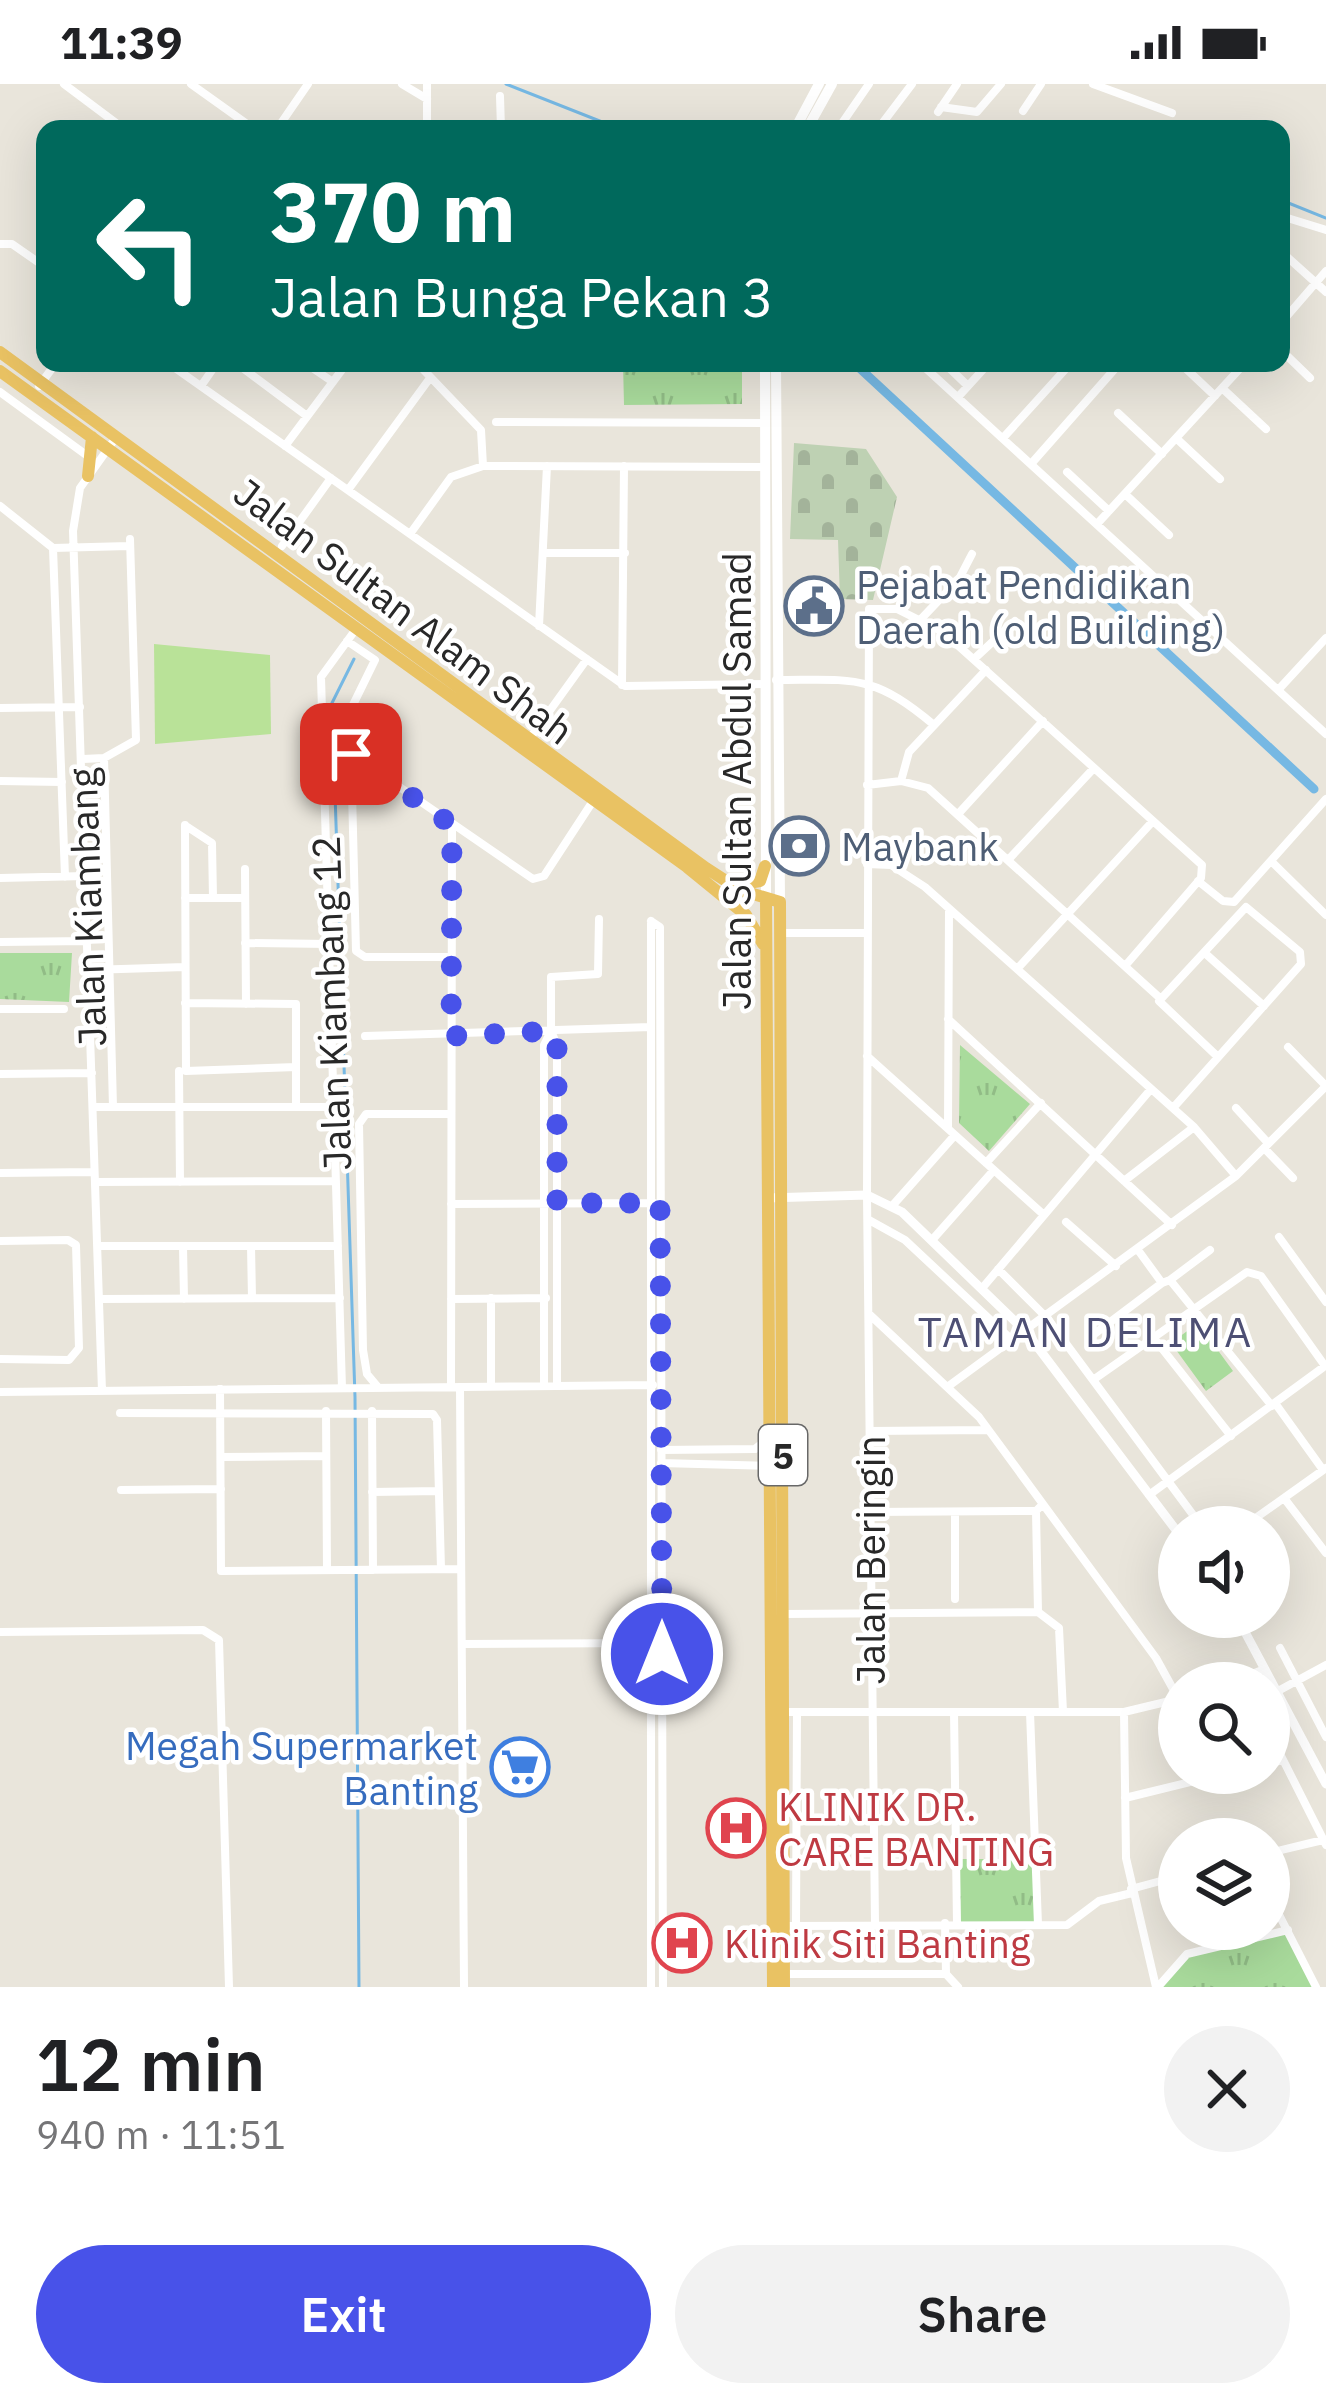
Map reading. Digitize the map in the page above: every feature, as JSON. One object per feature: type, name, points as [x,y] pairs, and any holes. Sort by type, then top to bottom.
[{"type":"highway","name":"Jalan Sultan Alam Shah","points":[[0,352],[112,443],[733,901]]},
{"type":"highway","name":"Jalan Sultan Alam Shah","points":[[0,371],[92,437],[112,443]]},
{"type":"highway","points":[[88,476],[92,437]]},
{"type":"highway","name":"Jalan Sultan Alam Shah","points":[[206,510],[351,635],[773,908]]},
{"type":"highway","points":[[730,884],[756,884],[765,866]]},
{"type":"highway","points":[[733,901],[773,908]]},
{"type":"highway","points":[[733,901],[753,922],[766,951]]},
{"type":"highway","name":"Jalan Sultan Abdul Samad","points":[[773,908],[781,933],[773,1198]]},
{"type":"highway","name":"Jalan Sultan Abdul Samad","points":[[773,908],[766,951],[773,1198]]},
{"type":"highway","name":"5","points":[[773,1198],[769,1466],[784,1712],[773,1987]]},
{"type":"highway","name":"5","points":[[773,1198],[790,1926],[784,1980]]},
{"type":"main road","points":[[800,120],[819,84]]},
{"type":"main road","points":[[812,120],[832,84]]},
{"type":"main road","name":"Jalan Sultan Abdul Samad","points":[[765,372],[773,908]]},
{"type":"main road","name":"Jalan Sultan Abdul Samad","points":[[773,908],[765,866],[776,372]]},
{"type":"street","points":[[64,84],[112,120]]},
{"type":"street","points":[[191,84],[241,120]]},
{"type":"street","points":[[208,97],[218,84]]},
{"type":"street","points":[[286,120],[308,84]]},
{"type":"street","points":[[402,84],[427,99]]},
{"type":"street","points":[[427,84],[427,120]]},
{"type":"street","points":[[844,120],[869,84]]},
{"type":"street","points":[[885,120],[912,84]]},
{"type":"street","points":[[957,84],[939,110],[977,112],[1000,84]]},
{"type":"street","points":[[1023,111],[1041,84]]},
{"type":"street","points":[[1094,84],[1172,113]]},
{"type":"street","points":[[500,96],[501,120]]},
{"type":"street","points":[[1290,219],[1326,230]]},
{"type":"street","points":[[0,244],[12,244],[36,261]]},
{"type":"street","points":[[1290,260],[1326,292]]},
{"type":"street","points":[[1290,313],[1326,271]]},
{"type":"street","points":[[1290,358],[1310,377]]},
{"type":"street","points":[[33,395],[49,372]]},
{"type":"street","points":[[181,372],[622,685],[866,680],[897,694],[934,724]]},
{"type":"street","points":[[200,386],[210,372]]},
{"type":"street","points":[[248,372],[307,416]]},
{"type":"street","points":[[318,372],[333,382]]},
{"type":"street","points":[[285,446],[340,372]]},
{"type":"street","points":[[425,372],[481,430],[483,466]]},
{"type":"street","points":[[930,372],[1326,734]]},
{"type":"street","points":[[953,372],[968,386]]},
{"type":"street","points":[[958,397],[981,372]]},
{"type":"street","points":[[1004,438],[1063,372]]},
{"type":"street","points":[[1031,464],[1112,372]]},
{"type":"street","points":[[1192,372],[1265,429]]},
{"type":"street","points":[[1097,524],[1237,372]]},
{"type":"street","points":[[348,490],[430,378]]},
{"type":"street","points":[[0,392],[90,458]]},
{"type":"street","points":[[1118,413],[1162,454]]},
{"type":"street","points":[[496,422],[764,423]]},
{"type":"street","points":[[1176,438],[1220,479]]},
{"type":"street","name":"Jalan Kiambang","points":[[102,1390],[74,551],[75,501],[112,443]]},
{"type":"street","points":[[410,534],[452,476],[483,466],[765,467]]},
{"type":"street","points":[[539,626],[547,466]]},
{"type":"street","points":[[622,685],[624,466]]},
{"type":"street","points":[[1067,472],[1109,511]]},
{"type":"street","points":[[282,546],[331,478]]},
{"type":"street","points":[[1125,494],[1169,535]]},
{"type":"street","points":[[0,506],[53,548],[74,551],[130,543],[136,740],[104,758],[83,758]]},
{"type":"street","points":[[53,548],[65,877]]},
{"type":"street","points":[[544,553],[625,553]]},
{"type":"street","points":[[973,554],[959,580],[922,618],[974,659],[1202,865],[1200,877],[1125,965]]},
{"type":"street","name":"Jalan Beringin","points":[[875,1924],[866,613],[874,606],[922,618]]},
{"type":"street","points":[[974,659],[1016,621],[1037,641]]},
{"type":"street","points":[[351,635],[375,660],[350,711],[356,951],[364,957],[451,957]]},
{"type":"street","name":"Jalan Kiambang 12","points":[[347,1388],[338,1246],[321,677],[351,635]]},
{"type":"street","points":[[1279,689],[1326,638]]},
{"type":"street","points":[[525,745],[587,659]]},
{"type":"street","points":[[902,781],[909,752],[986,670]]},
{"type":"street","points":[[0,708],[80,707]]},
{"type":"street","points":[[959,813],[1042,721]]},
{"type":"street","points":[[351,754],[538,880],[594,800]]},
{"type":"street","name":"Jalan Kiambang","points":[[104,758],[113,1107]]},
{"type":"street","points":[[1009,859],[1095,768]]},
{"type":"street","points":[[0,781],[62,782]]},
{"type":"street","points":[[866,785],[902,781],[928,788],[1161,999]]},
{"type":"street","points":[[1200,877],[1223,902],[1234,902],[1326,799]]},
{"type":"street","points":[[1017,969],[1154,821]]},
{"type":"street","points":[[180,1182],[184,825],[212,843],[214,898]]},
{"type":"street","points":[[452,825],[451,1299],[461,1569],[464,1987]]},
{"type":"street","points":[[1271,861],[1326,915]]},
{"type":"street","points":[[867,864],[900,869],[949,908],[1194,1127],[1236,1176]]},
{"type":"street","points":[[244,869],[246,1004]]},
{"type":"street","points":[[0,878],[86,876]]},
{"type":"street","points":[[185,898],[244,898]]},
{"type":"street","points":[[893,1205],[951,1131],[949,908]]},
{"type":"street","points":[[1173,1108],[1300,967],[1300,952],[1244,908],[1161,999],[1161,1006],[1218,1057]]},
{"type":"street","points":[[557,1386],[557,1045],[551,1031],[551,977],[598,974],[599,919]]},
{"type":"street","points":[[654,1027],[648,926],[656,921],[651,1642],[663,1987]]},
{"type":"street","points":[[781,933],[867,933]]},
{"type":"street","points":[[0,942],[88,941]]},
{"type":"street","points":[[245,944],[330,944]]},
{"type":"street","points":[[1207,955],[1264,1006]]},
{"type":"street","points":[[88,970],[185,967]]},
{"type":"street","points":[[185,1004],[296,1004],[296,1107]]},
{"type":"street","points":[[0,1009],[64,1009]]},
{"type":"street","points":[[948,1019],[1172,1225]]},
{"type":"street","points":[[365,1036],[654,1027]]},
{"type":"street","points":[[544,1386],[544,1045],[551,1031]]},
{"type":"street","points":[[950,1385],[1027,1334],[1236,1176],[1325,1088],[1288,1047]]},
{"type":"street","points":[[867,1056],[1044,1215]]},
{"type":"street","points":[[183,1071],[296,1067]]},
{"type":"street","points":[[0,1074],[92,1073]]},
{"type":"street","points":[[983,1286],[1151,1089]]},
{"type":"street","points":[[933,1239],[1041,1102]]},
{"type":"street","points":[[93,1107],[334,1107]]},
{"type":"street","points":[[1236,1108],[1293,1178]]},
{"type":"street","points":[[379,1388],[367,1374],[363,1350],[358,1124],[367,1114],[451,1114]]},
{"type":"street","points":[[1124,1180],[1194,1127]]},
{"type":"street","points":[[0,1173],[180,1182],[336,1180]]},
{"type":"street","points":[[773,1198],[867,1196],[893,1205],[983,1286],[1027,1334],[1158,1507]]},
{"type":"street","points":[[451,1204],[655,1203]]},
{"type":"street","points":[[869,1220],[905,1240],[1015,1342]]},
{"type":"street","points":[[1066,1222],[1116,1266]]},
{"type":"street","points":[[1279,1237],[1326,1302]]},
{"type":"street","points":[[0,1241],[68,1240],[78,1249],[79,1329],[78,1350],[69,1360],[0,1360]]},
{"type":"street","points":[[98,1246],[338,1246]]},
{"type":"street","points":[[183,1246],[184,1299]]},
{"type":"street","points":[[251,1246],[252,1298]]},
{"type":"street","points":[[1138,1250],[1196,1306],[1325,1469],[1273,1506]]},
{"type":"street","points":[[1089,1338],[1210,1250]]},
{"type":"street","points":[[998,1269],[1047,1318],[1187,1506]]},
{"type":"street","points":[[1093,1380],[1242,1272],[1254,1272],[1325,1366],[1149,1495]]},
{"type":"street","points":[[99,1299],[340,1298]]},
{"type":"street","points":[[490,1298],[491,1386]]},
{"type":"street","points":[[451,1299],[557,1298]]},
{"type":"street","points":[[869,1314],[950,1385],[989,1430],[1039,1508],[1158,1662]]},
{"type":"street","points":[[1153,1337],[1231,1436]]},
{"type":"street","points":[[0,1389],[656,1385]]},
{"type":"street","points":[[651,1987],[661,1463],[656,1385]]},
{"type":"street","points":[[220,1390],[221,1571],[461,1569]]},
{"type":"street","points":[[326,1411],[327,1570]]},
{"type":"street","points":[[368,1411],[369,1570]]},
{"type":"street","points":[[120,1413],[433,1414],[437,1420],[441,1569]]},
{"type":"street","points":[[870,1431],[989,1430]]},
{"type":"street","points":[[661,1450],[755,1449],[769,1438]]},
{"type":"street","points":[[220,1457],[326,1456]]},
{"type":"street","points":[[661,1463],[769,1466]]},
{"type":"street","points":[[121,1490],[221,1490]]},
{"type":"street","points":[[372,1492],[439,1491]]},
{"type":"street","points":[[1284,1498],[1326,1553]]},
{"type":"street","points":[[870,1512],[1039,1508]]},
{"type":"street","points":[[1037,1612],[1039,1508]]},
{"type":"street","points":[[956,1512],[956,1599]]},
{"type":"street","points":[[784,1614],[1037,1612],[1050,1617],[1059,1628],[1063,1712]]},
{"type":"street","points":[[0,1632],[203,1630],[219,1640],[229,1987]]},
{"type":"street","points":[[461,1644],[651,1642]]},
{"type":"street","points":[[1280,1648],[1326,1737]]},
{"type":"street","points":[[1290,1684],[1326,1665]]},
{"type":"street","points":[[784,1712],[1124,1712],[1158,1703]]},
{"type":"street","points":[[954,1712],[957,1923]]},
{"type":"street","points":[[1030,1712],[1038,1925]]},
{"type":"street","points":[[1124,1712],[1131,1891],[1157,1987]]},
{"type":"street","points":[[1290,1713],[1326,1784]]},
{"type":"street","points":[[1290,1774],[1324,1842],[1290,1849]]},
{"type":"street","points":[[1125,1798],[1158,1790]]},
{"type":"street","points":[[790,1926],[1075,1924],[1099,1901],[1158,1883]]},
{"type":"street","points":[[945,1923],[948,1975],[958,1987]]},
{"type":"street","points":[[1290,1934],[1316,1987]]},
{"type":"street","points":[[1157,1987],[1186,1954],[1203,1950]]},
{"type":"street","points":[[882,1974],[882,1987]]},
{"type":"street","points":[[784,1980],[948,1975]]},
{"type":"green space","points":[[623,372],[742,372],[742,404],[624,405]]},
{"type":"green space","points":[[794,443],[866,449],[897,497],[873,600],[840,599],[838,540],[790,539]]},
{"type":"green space","points":[[154,644],[270,655],[271,734],[155,744]]},
{"type":"green space","points":[[0,953],[72,953],[69,1002],[0,999]]},
{"type":"green space","points":[[960,1045],[1030,1104],[989,1151],[959,1123]]},
{"type":"green space","points":[[1198,1323],[1233,1371],[1206,1391],[1171,1343]]},
{"type":"green space","points":[[956,1859],[1039,1859],[1038,1925],[957,1923]]},
{"type":"green space","points":[[1290,1939],[1315,1987],[1159,1987],[1186,1956],[1210,1950],[1290,1950]]},
{"type":"waterway","points":[[506,84],[597,120]]},
{"type":"waterway","points":[[1290,204],[1326,218]]},
{"type":"waterway","points":[[864,372],[1314,789]]},
{"type":"waterway","points":[[354,659],[332,703],[355,1397],[359,1987]]},
{"type":"place","name":"Pejabat Pendidikan Daerah (old Building)","points":[[814,606]]},
{"type":"place","name":"Maybank","points":[[799,846]]},
{"type":"place","name":"Megah Supermarket Banting","points":[[520,1767]]},
{"type":"place","name":"KLINIK DR. CARE BANTING","points":[[736,1828]]},
{"type":"place","name":"Klinik Siti Banting","points":[[682,1943]]},
{"type":"district","name":"TAMAN DELIMA","points":[[1086,1331]]},
{"type":"route","points":[[351,754],[452,825],[451,1036],[551,1031],[557,1045],[557,1203],[660,1203],[662,1654]]}]
